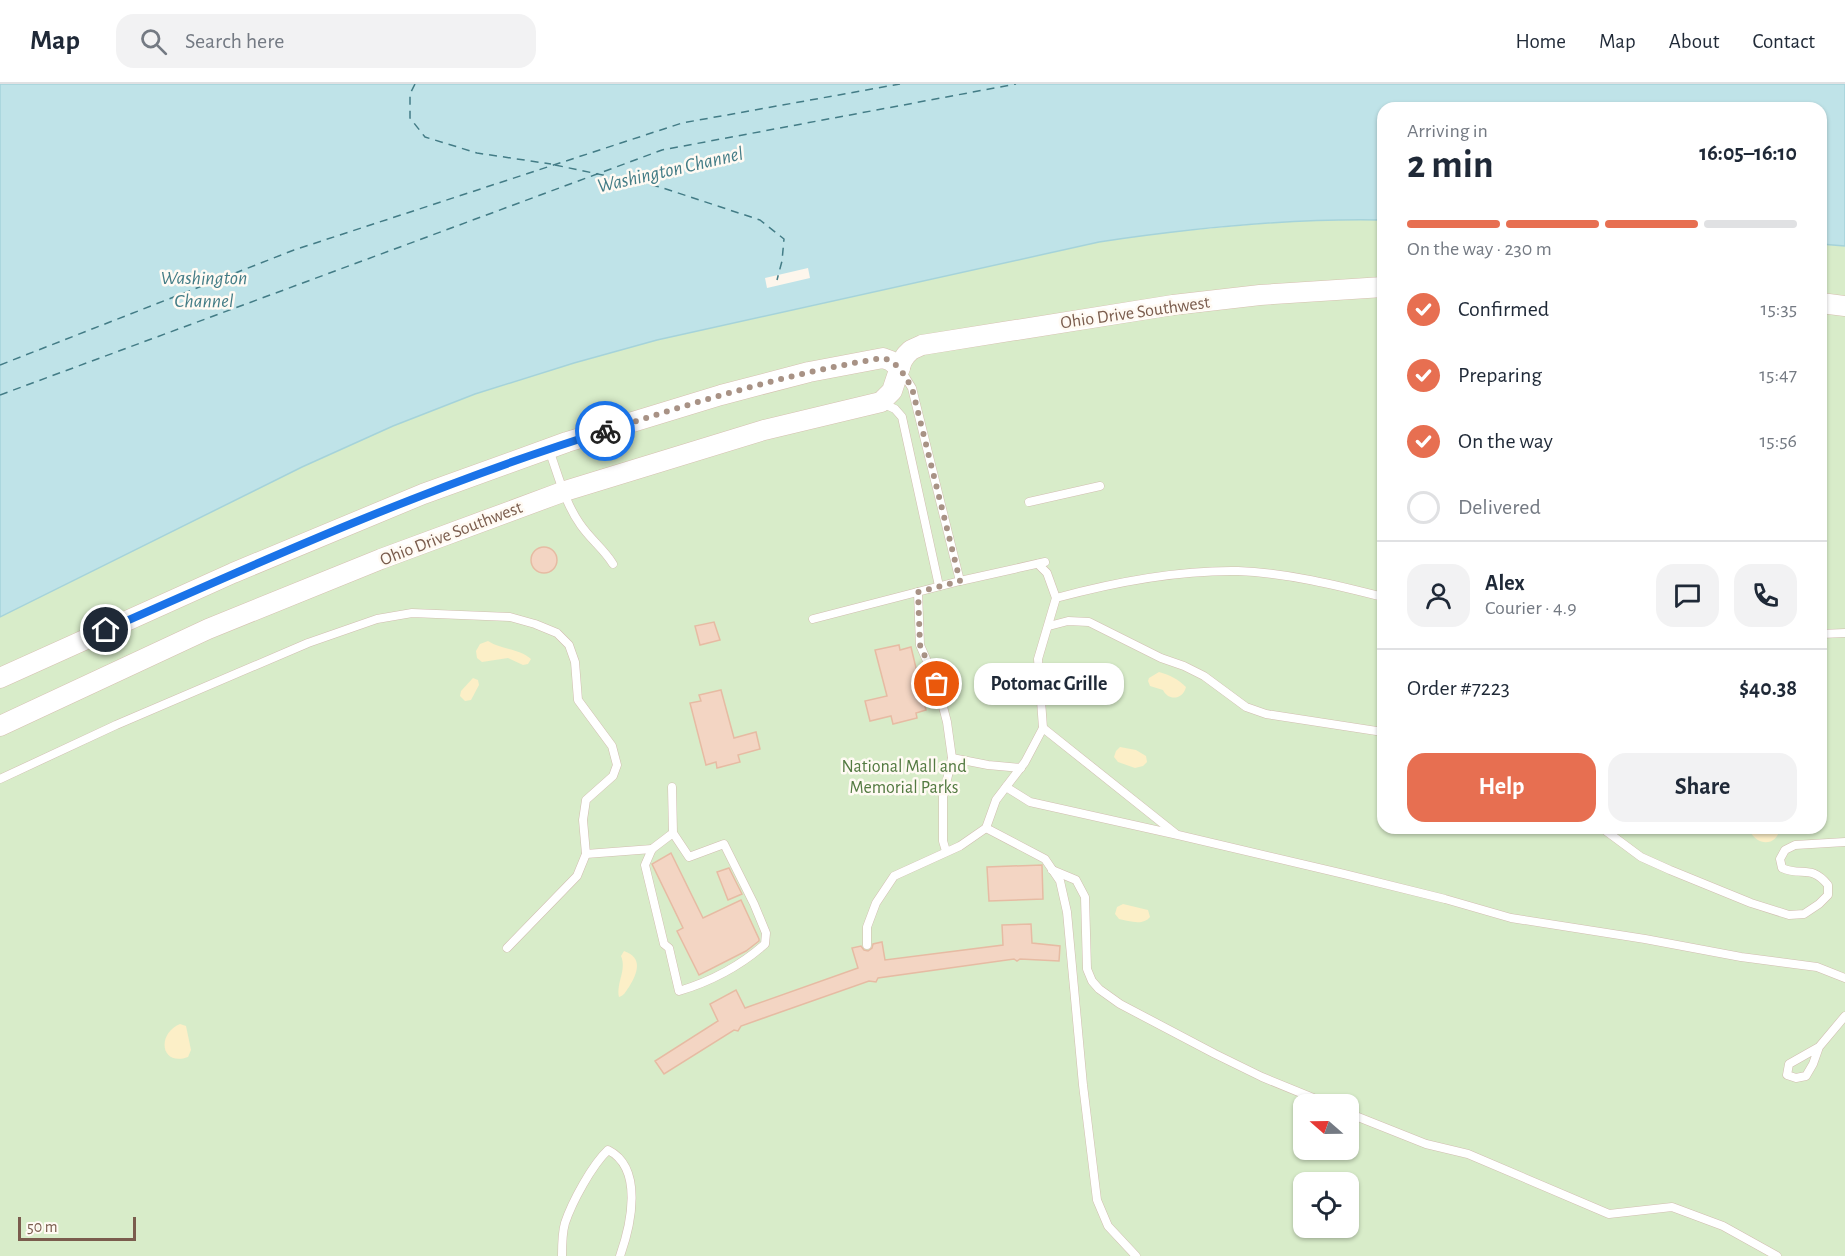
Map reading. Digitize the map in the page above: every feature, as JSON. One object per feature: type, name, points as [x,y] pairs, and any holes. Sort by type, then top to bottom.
[{"type":"street","name":"Ohio Drive Southwest","points":[[0,726],[208,629],[392,555],[565,491],[753,433],[881,402],[892,391],[902,361],[911,350],[922,345],[1173,305],[1377,287]]},
{"type":"street","points":[[1827,304],[1845,306]]},
{"type":"street","points":[[0,678],[233,573],[423,494],[549,449],[721,395],[809,372],[883,358],[900,368]]},
{"type":"lane","points":[[900,368],[912,388],[960,581]]},
{"type":"lane","points":[[881,402],[902,417],[939,586]]},
{"type":"lane","points":[[549,449],[580,524],[607,553],[613,564]]},
{"type":"lane","points":[[1029,502],[1100,486]]},
{"type":"lane","points":[[813,619],[939,586],[1041,563],[1056,598],[1038,659],[1043,728],[1021,768],[996,800],[986,828],[960,846],[894,876],[876,903],[867,927],[867,945]]},
{"type":"lane","points":[[1056,598],[1092,588],[1176,574],[1240,571],[1323,582],[1377,596]]},
{"type":"lane","points":[[918,592],[920,645],[937,684],[948,722],[952,758],[943,797],[943,841],[946,851]]},
{"type":"lane","points":[[0,779],[116,725],[308,643],[376,619],[412,613],[510,617],[535,624],[557,633],[569,645],[575,662],[578,700],[612,746],[617,765],[613,776],[586,800],[583,820],[586,854],[577,876],[507,948]]},
{"type":"lane","points":[[1048,626],[1068,621],[1089,622],[1152,654],[1204,676],[1246,707],[1266,714],[1377,731]]},
{"type":"lane","points":[[1827,634],[1845,633]]},
{"type":"lane","points":[[1043,728],[1178,835]]},
{"type":"lane","points":[[952,758],[1021,768]]},
{"type":"lane","points":[[672,787],[673,833],[689,857],[724,844],[766,933],[765,944],[747,960],[706,983],[679,991],[669,948],[664,944],[645,866],[652,849],[673,833]]},
{"type":"lane","points":[[1006,787],[1030,802],[1434,896],[1511,918],[1741,957],[1817,967],[1845,978]]},
{"type":"lane","points":[[986,828],[1045,859],[1060,881],[1067,912],[1083,1085],[1097,1200],[1108,1226],[1136,1256]]},
{"type":"lane","points":[[1610,834],[1641,857],[1751,903],[1789,915],[1804,914],[1819,904],[1828,895],[1828,885],[1821,876],[1806,870],[1792,873],[1782,868],[1780,860],[1785,850],[1795,844],[1845,842]]},
{"type":"lane","points":[[586,854],[652,849]]},
{"type":"lane","points":[[1053,870],[1076,880],[1085,897],[1087,969],[1092,981],[1099,989],[1120,1004],[1215,1054],[1304,1094]]},
{"type":"lane","points":[[1819,1047],[1806,1076],[1796,1078],[1787,1076],[1789,1064],[1819,1047],[1845,1016]]},
{"type":"lane","points":[[1359,1117],[1426,1144],[1467,1154],[1609,1214],[1672,1207],[1723,1226],[1777,1256]]},
{"type":"lane","points":[[562,1256],[565,1224],[586,1179],[598,1159],[608,1150],[618,1155],[629,1175],[632,1206],[627,1237],[620,1256]]},
{"type":"green space","name":"National Mall and Memorial Parks","points":[[1302,220],[1377,220],[1377,834],[1827,834],[1827,244],[1845,246],[1845,1256],[0,1256],[0,617],[302,467],[393,426],[475,394],[657,340],[1099,242],[1170,232]]},
{"type":"sand","points":[[488,641],[531,659],[528,664],[523,665],[508,658],[482,662],[477,658],[476,651],[480,644]]},
{"type":"sand","points":[[1159,672],[1167,674],[1186,687],[1179,697],[1168,696],[1163,690],[1150,686],[1149,678]]},
{"type":"sand","points":[[473,678],[478,680],[479,685],[471,700],[465,701],[460,696],[461,691]]},
{"type":"sand","points":[[1120,747],[1136,750],[1146,756],[1147,762],[1135,768],[1118,762],[1114,757]]},
{"type":"sand","points":[[1752,834],[1778,834],[1767,842],[1762,842]]},
{"type":"sand","points":[[1123,904],[1148,910],[1150,917],[1140,922],[1119,919],[1115,914],[1117,907]]},
{"type":"sand","points":[[624,951],[634,958],[637,967],[629,987],[619,997],[623,966],[621,956]]},
{"type":"sand","points":[[180,1024],[186,1026],[191,1050],[188,1057],[179,1059],[167,1054],[165,1041],[172,1029]]},
{"type":"water","name":"Washington Channel","points":[[0,84],[1845,84],[1845,246],[1827,244],[1827,102],[1377,102],[1377,220],[1240,225],[1099,242],[657,340],[574,363],[475,394],[393,426],[302,467],[0,617]]},
{"type":"pier","points":[[808,268],[810,278],[767,288],[765,278]]},
{"type":"building","points":[[544,547],[553,551],[557,560],[553,569],[544,573],[535,569],[531,560],[535,551]]},
{"type":"building","points":[[714,622],[720,640],[700,645],[695,626]]},
{"type":"building","points":[[899,645],[900,650],[911,647],[926,710],[916,713],[917,718],[893,724],[891,716],[870,721],[865,701],[887,696],[875,650]]},
{"type":"building","points":[[721,690],[734,738],[756,732],[760,749],[738,755],[740,762],[717,768],[716,762],[706,765],[690,703],[701,701],[699,695]]},
{"type":"building","points":[[671,853],[703,918],[741,900],[759,939],[746,951],[699,975],[677,931],[683,928],[652,864]]},
{"type":"building","points":[[1042,865],[1043,899],[989,901],[987,867]]},
{"type":"building","points":[[729,868],[742,894],[728,900],[717,872]]},
{"type":"building","points":[[1031,924],[1032,943],[1060,946],[1059,961],[1020,959],[1017,961],[1014,959],[878,978],[876,982],[869,981],[741,1026],[738,1031],[734,1030],[664,1074],[655,1061],[718,1021],[710,1004],[736,990],[745,1008],[858,968],[852,948],[861,946],[868,951],[873,944],[882,942],[885,960],[1003,945],[1002,925]]},
{"type":"ferry route","points":[[415,84],[410,94],[410,118],[425,137],[477,153],[551,164]]},
{"type":"ferry route","points":[[0,365],[294,250],[682,123],[900,84]]},
{"type":"ferry route","points":[[0,395],[662,150],[1016,84]]},
{"type":"ferry route","points":[[555,165],[660,187],[760,220],[784,239],[777,280]]},
{"type":"way so far","points":[[605,431],[721,395],[809,372],[883,358],[891,361],[900,368],[912,388],[960,581],[918,592],[920,645],[937,684]]},
{"type":"place","name":"Potomac Grille","points":[[937,684]]},
{"type":"route","points":[[106,630],[233,573],[423,494],[605,431]]}]
